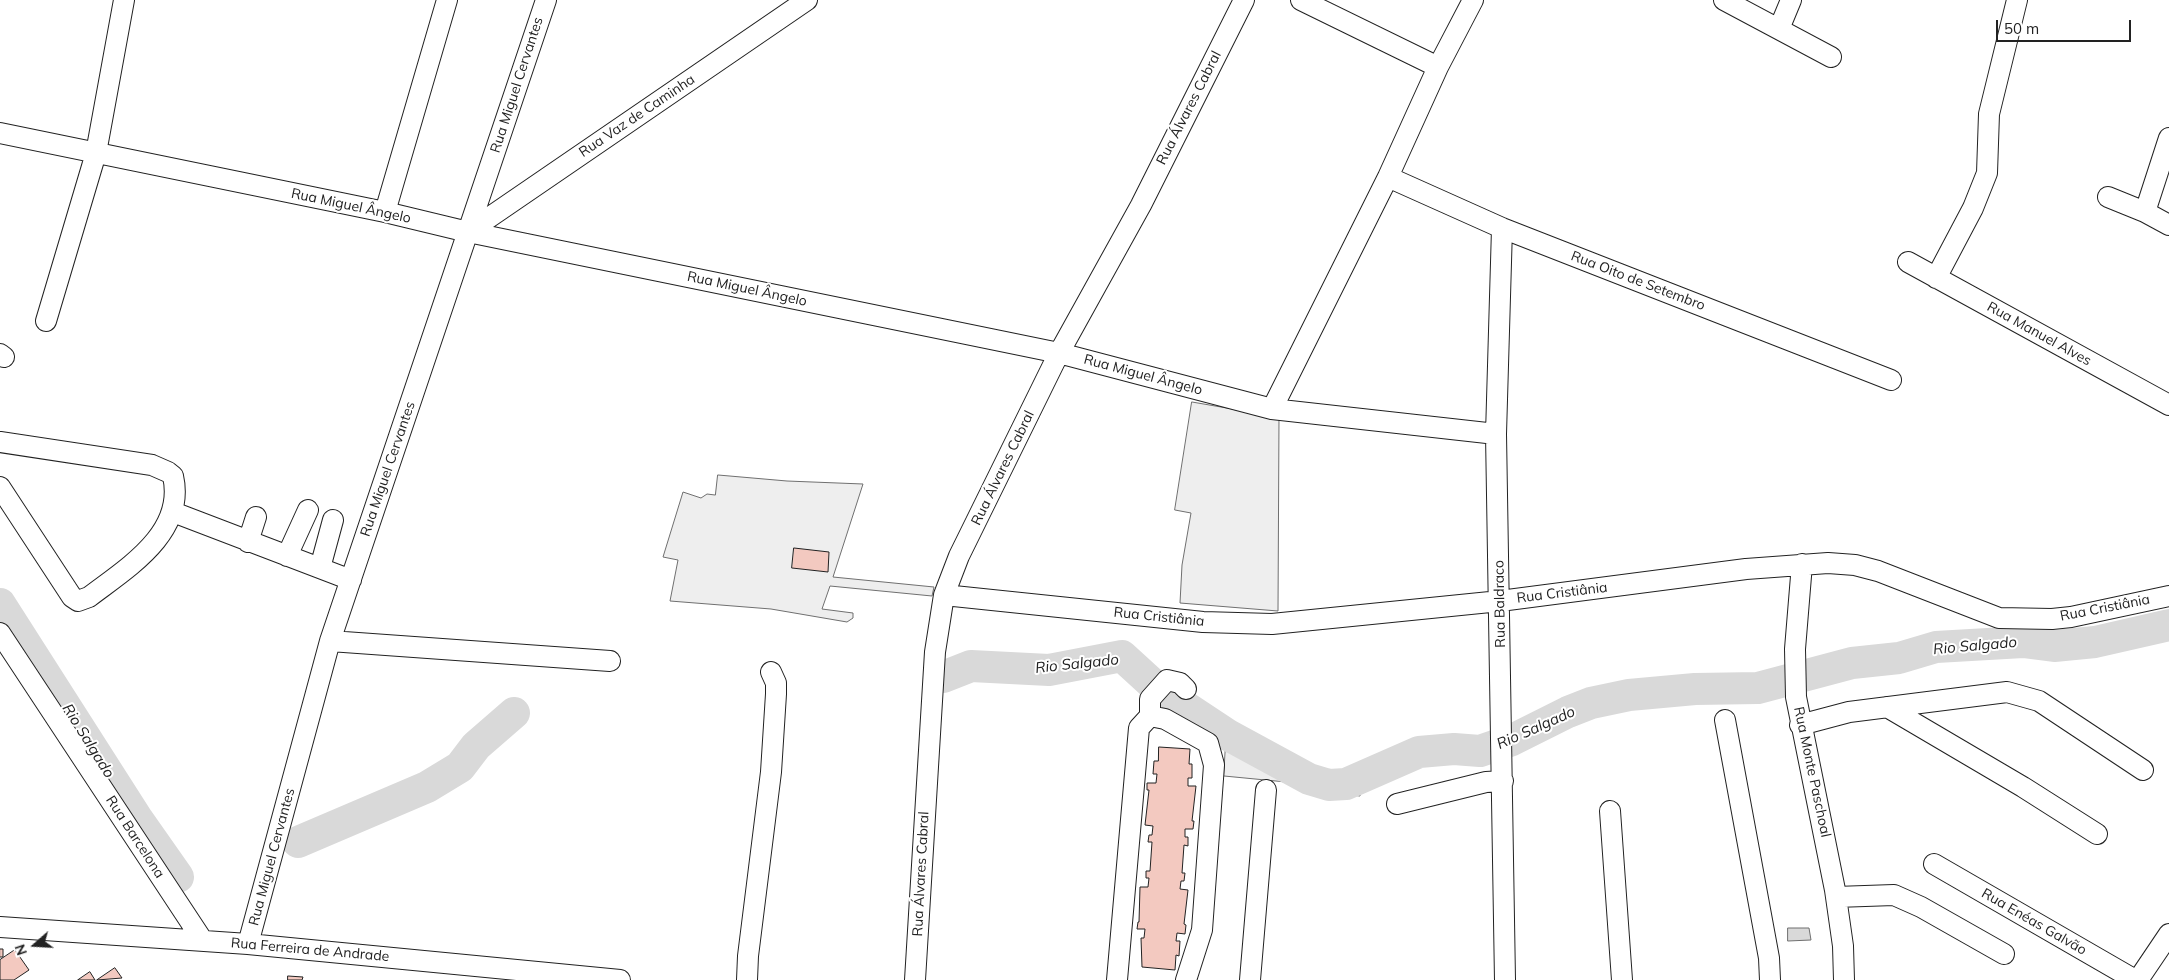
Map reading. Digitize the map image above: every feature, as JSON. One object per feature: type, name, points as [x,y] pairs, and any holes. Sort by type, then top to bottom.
[{"type":"street","points":[[46,321],[96,153],[124,0]]},
{"type":"street","points":[[385,212],[447,0]]},
{"type":"street","name":"Rua Miguel Cervantes","points":[[248,944],[330,641],[546,0]]},
{"type":"street","name":"Rua Vaz de Caminha","points":[[468,232],[807,0]]},
{"type":"street","name":"Rua Álvares Cabral","points":[[915,980],[935,652],[944,595],[959,556],[1060,353],[1141,205],[1244,0]]},
{"type":"street","points":[[1301,0],[1438,67]]},
{"type":"street","points":[[1272,409],[1388,177],[1438,67],[1473,0]]},
{"type":"street","points":[[1724,0],[1830,57]]},
{"type":"street","points":[[1778,29],[1791,0]]},
{"type":"street","points":[[1936,278],[1973,208],[1987,173],[1990,114],[2017,0]]},
{"type":"street","name":"Rua Miguel Ângelo","points":[[0,133],[385,212],[468,232],[1060,353],[1272,409],[1496,434]]},
{"type":"street","points":[[2145,212],[2169,138]]},
{"type":"street","name":"Rua Oito de Setembro","points":[[1388,177],[1502,228],[1891,380]]},
{"type":"street","points":[[2108,197],[2145,212],[2169,225]]},
{"type":"street","name":"Rua Baldraco","points":[[1502,228],[1496,434],[1506,980]]},
{"type":"street","name":"Rua Manuel Alves","points":[[1908,262],[2169,405]]},
{"type":"street","points":[[0,442],[152,465],[173,476],[173,512],[147,552],[89,597],[78,601],[72,597],[0,487]]},
{"type":"street","points":[[287,556],[308,510]]},
{"type":"street","points":[[173,512],[351,580]]},
{"type":"street","points":[[248,542],[256,517]]},
{"type":"street","points":[[320,568],[333,520]]},
{"type":"street","name":"Rua Cristiânia","points":[[944,595],[1203,622],[1251,625],[1307,622],[1500,601],[1746,569],[1802,564],[1855,565],[1878,571],[1999,618],[2029,619],[2072,616],[2169,596]]},
{"type":"street","name":"Rua Monte Paschoal","points":[[1802,564],[1795,650],[1796,697],[1800,725],[1827,840],[1843,946],[1844,980]]},
{"type":"street","name":"Rua Barcelona","points":[[0,633],[203,941]]},
{"type":"street","points":[[330,641],[610,661]]},
{"type":"street","points":[[747,980],[748,956],[772,772],[776,688],[771,672]]},
{"type":"street","points":[[1117,980],[1139,728],[1164,682],[1170,679],[1180,683],[1186,689]]},
{"type":"street","points":[[1800,725],[1849,712],[1998,692],[2018,694],[2039,701],[2143,770]]},
{"type":"street","points":[[1150,707],[1165,719],[1208,743],[1214,765],[1202,930],[1186,980]]},
{"type":"street","points":[[1887,707],[2023,787],[2097,834]]},
{"type":"street","points":[[1724,720],[1769,958],[1770,980]]},
{"type":"street","points":[[1396,804],[1503,777]]},
{"type":"street","points":[[1250,980],[1266,790]]},
{"type":"street","points":[[1610,811],[1622,980]]},
{"type":"street","name":"Rua Enéas Galvão","points":[[1934,864],[2136,980]]},
{"type":"street","points":[[1836,897],[1894,895],[1921,907],[2004,954]]},
{"type":"street","name":"Rua Ferreira de Andrade","points":[[0,927],[248,944],[620,980]]},
{"type":"street","points":[[2136,980],[2169,934]]},
{"type":"shaded area","points":[[1192,402],[1279,417],[1278,611],[1180,603],[1182,565],[1191,513],[1175,510]]},
{"type":"shaded area","points":[[718,475],[787,481],[863,484],[833,577],[934,587],[932,596],[830,586],[822,609],[853,613],[853,618],[847,622],[771,609],[670,601],[678,560],[663,557],[683,492],[701,498],[707,494],[715,495]]},
{"type":"shaded area","points":[[1227,726],[1244,737],[1282,749],[1282,755],[1321,776],[1337,780],[1350,778],[1358,773],[1358,767],[1392,756],[1411,745],[1412,748],[1423,745],[1463,746],[1464,743],[1486,742],[1486,753],[1435,757],[1433,753],[1414,757],[1414,761],[1360,784],[1360,796],[1307,789],[1307,784],[1224,776]]},
{"type":"shaded area","points":[[1788,928],[1809,928],[1811,940],[1788,941]]},
{"type":"building","points":[[794,548],[829,552],[828,572],[792,568]]},
{"type":"building","points":[[1159,747],[1190,749],[1189,764],[1192,764],[1192,778],[1188,778],[1188,786],[1196,786],[1192,821],[1194,821],[1193,829],[1185,829],[1185,837],[1188,837],[1188,846],[1184,845],[1182,873],[1185,873],[1180,889],[1188,890],[1184,924],[1186,925],[1185,934],[1177,933],[1176,941],[1180,941],[1179,956],[1176,955],[1175,970],[1142,967],[1141,938],[1144,938],[1145,929],[1137,929],[1140,887],[1148,887],[1149,878],[1146,878],[1146,871],[1150,871],[1152,842],[1148,842],[1149,835],[1152,835],[1153,826],[1145,825],[1149,790],[1147,790],[1147,783],[1156,783],[1157,774],[1153,774],[1154,761],[1158,761]]},
{"type":"building","points":[[0,949],[3,949],[3,957],[0,957]]},
{"type":"building","points":[[15,950],[29,970],[14,980],[0,980],[0,960]]},
{"type":"building","points":[[115,968],[122,978],[97,980]]},
{"type":"building","points":[[90,972],[95,980],[78,980]]},
{"type":"building","points":[[288,976],[303,977],[302,980],[288,980]]},
{"type":"waterway","name":"Rio Salgado","points":[[0,604],[138,820],[178,877]]},
{"type":"waterway","name":"Rio Salgado","points":[[943,677],[971,666],[1049,670],[1122,656],[1157,688],[1228,735],[1309,779],[1329,785],[1346,784],[1419,752],[1454,749],[1480,751],[1512,740],[1568,712],[1591,703],[1629,695],[1695,689],[1758,688],[1852,663],[1899,658],[1936,647],[2023,642],[2054,646],[2095,642],[2169,625]]},
{"type":"waterway","name":"Rio Salgado","points":[[298,842],[427,787],[460,767],[476,746],[514,713]]}]
